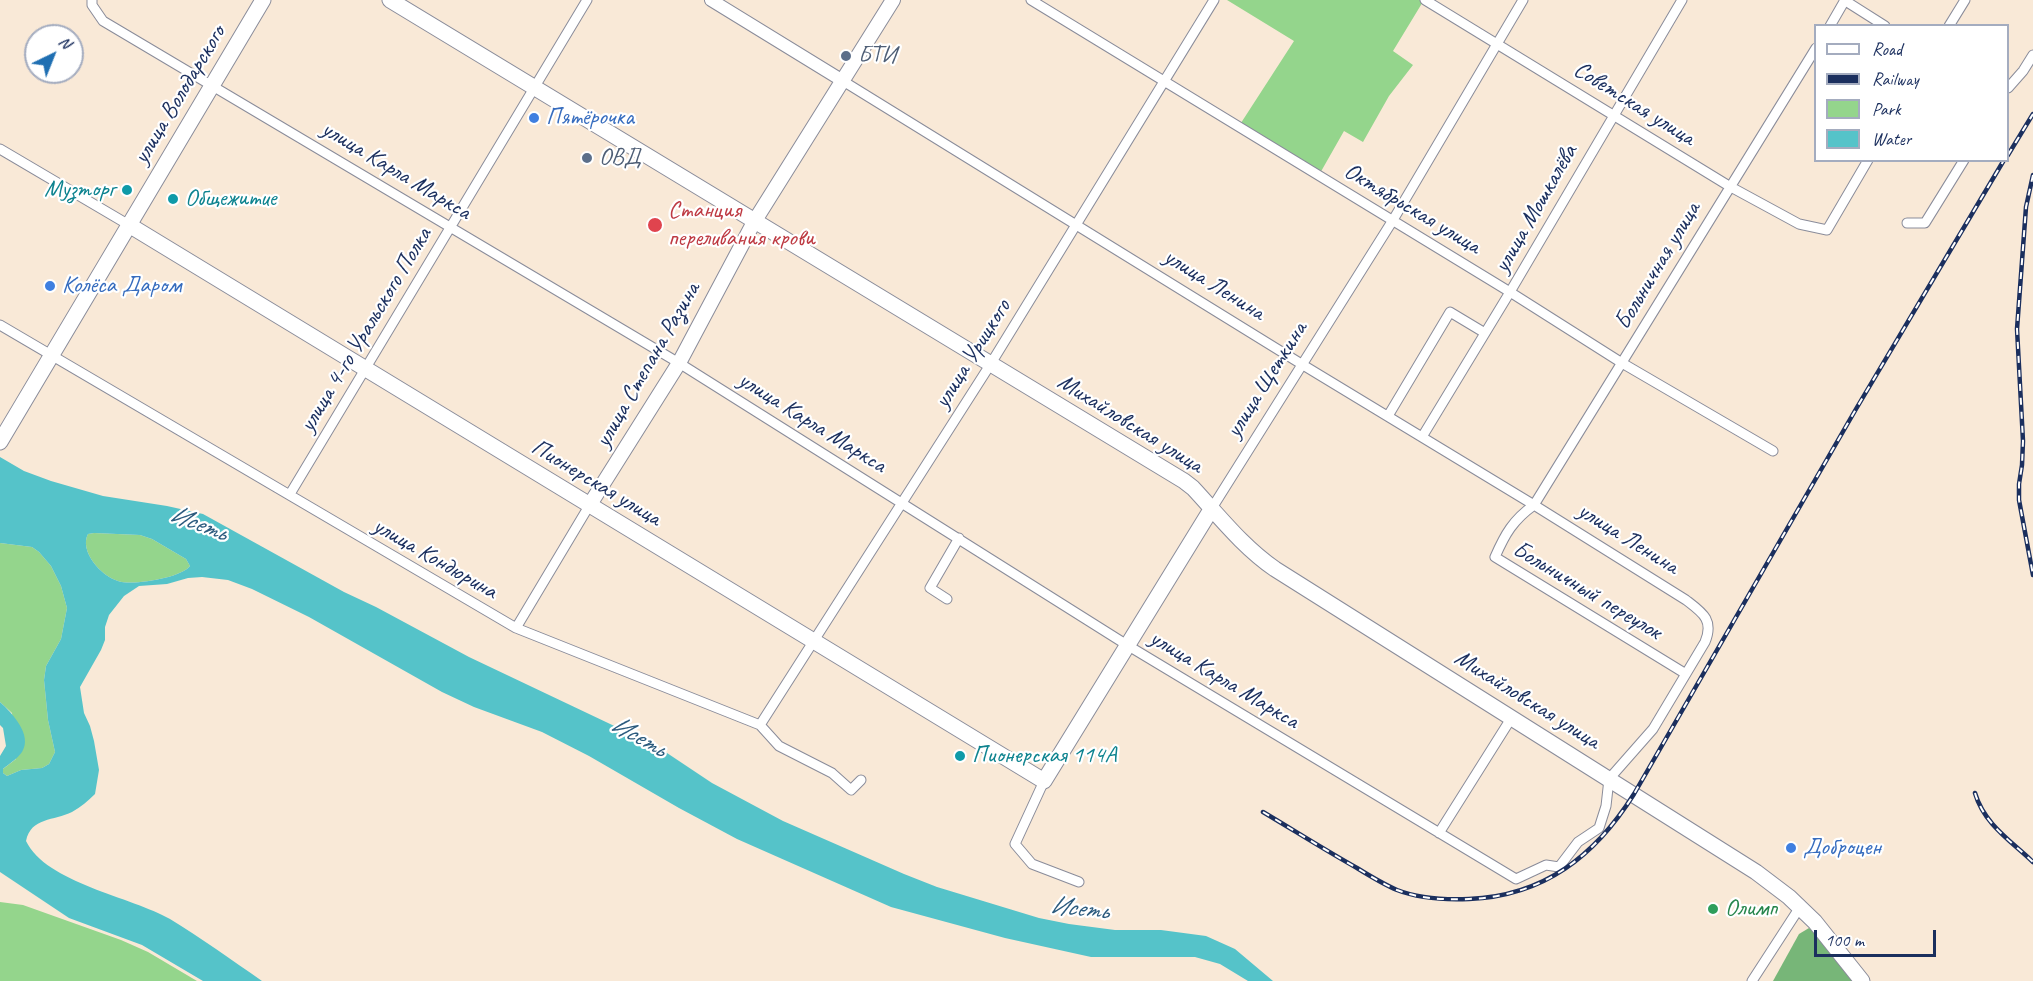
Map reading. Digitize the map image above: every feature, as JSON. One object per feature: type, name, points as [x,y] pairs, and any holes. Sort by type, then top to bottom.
[{"type":"main road","name":"улица Володарского","points":[[0,442],[263,0]]},
{"type":"main road","name":"Михайловская улица","points":[[390,0],[990,365],[1184,480],[1244,544],[1275,569],[1756,872],[1789,897],[1815,922],[1862,981]]},
{"type":"main road","name":"улица Степана Разина","points":[[590,506],[679,363],[754,222],[893,0]]},
{"type":"main road","name":"Пионерская улица","points":[[129,225],[1044,781]]},
{"type":"main road","name":"улица Щеткина","points":[[1044,781],[1212,508]]},
{"type":"street","name":"улица Карла Маркса","points":[[92,0],[92,5],[103,21],[679,363],[1127,645],[1516,879],[1546,865],[1559,867],[1578,842],[1599,828],[1606,806],[1610,779]]},
{"type":"street","name":"улица 4-го Уральского Полка","points":[[290,494],[586,0]]},
{"type":"street","name":"улица Ленина","points":[[711,0],[1303,365],[1534,504],[1686,600],[1704,614],[1709,623],[1709,631],[1686,674],[1653,729],[1610,779]]},
{"type":"street","name":"Октябрьская улица","points":[[1031,0],[1393,220],[1622,363],[1773,451]]},
{"type":"street","name":"улица Урицкого","points":[[760,725],[990,365],[1214,0]]},
{"type":"street","name":"Советская улица","points":[[1425,0],[1729,186],[1799,224],[1827,230],[1867,162]]},
{"type":"street","name":"улица Щеткина","points":[[1212,508],[1393,220],[1523,0]]},
{"type":"street","name":"улица Мошкалёва","points":[[1422,437],[1682,0]]},
{"type":"street","points":[[1831,24],[1845,0],[1883,24]]},
{"type":"street","points":[[1950,24],[1965,0]]},
{"type":"street","name":"Больничная улица","points":[[1534,504],[1814,50]]},
{"type":"street","points":[[2009,86],[2023,71],[2033,55]]},
{"type":"street","name":"Пионерская улица","points":[[0,149],[129,225]]},
{"type":"street","points":[[1907,223],[1925,223],[1963,162]]},
{"type":"street","points":[[1388,416],[1450,312],[1485,333]]},
{"type":"street","name":"улица Кондюрина","points":[[0,325],[47,361],[290,494],[345,529],[516,628],[760,725],[779,746],[832,772],[851,790],[861,780]]},
{"type":"street","name":"Больничный переулок","points":[[1534,504],[1518,516],[1495,557],[1686,674]]},
{"type":"street","points":[[516,628],[590,506]]},
{"type":"street","points":[[947,599],[930,588],[960,538]]},
{"type":"street","points":[[1439,833],[1512,717]]},
{"type":"street","points":[[1044,781],[1015,844],[1032,864],[1078,882]]},
{"type":"street","points":[[1752,981],[1800,907]]},
{"type":"green space","points":[[1227,0],[1424,0],[1393,51],[1413,65],[1389,96],[1363,142],[1344,131],[1319,175],[1239,126],[1294,41]]},
{"type":"green space","points":[[88,534],[140,535],[152,539],[186,559],[190,566],[177,574],[156,580],[118,581],[105,574],[89,555],[86,541]]},
{"type":"green space","points":[[0,543],[32,547],[39,552],[51,566],[61,586],[67,608],[61,639],[46,666],[44,680],[48,720],[55,752],[49,764],[42,768],[21,770],[7,776],[3,773],[3,769],[16,759],[12,713],[0,702]]},
{"type":"green space","points":[[0,902],[23,905],[121,940],[148,952],[197,981],[0,981]]},
{"type":"green space","points":[[1809,928],[1816,933],[1856,981],[1773,981],[1799,934]]},
{"type":"water","name":"Исеть","points":[[0,457],[24,471],[103,496],[203,514],[344,592],[469,657],[667,753],[712,783],[783,821],[904,874],[937,887],[1039,918],[1115,930],[1161,930],[1206,936],[1235,949],[1273,981],[1248,981],[1220,964],[1195,957],[1091,957],[1005,938],[891,907],[737,839],[589,756],[542,732],[474,707],[442,692],[309,617],[252,589],[228,580],[202,577],[167,584],[139,586],[124,596],[109,615],[101,650],[80,687],[84,713],[94,741],[99,770],[95,794],[72,812],[38,824],[29,833],[26,841],[36,856],[52,868],[91,888],[170,919],[262,981],[203,981],[142,945],[69,918],[0,872],[0,756],[6,746],[3,728],[0,725],[0,702],[20,725],[25,739],[22,752],[3,769],[3,773],[7,776],[21,770],[42,768],[49,764],[55,752],[48,720],[44,680],[46,666],[61,639],[67,608],[61,586],[51,566],[39,552],[32,547],[0,543]],"holes":[[[88,534],[140,535],[152,539],[186,559],[190,566],[177,574],[145,582],[118,581],[105,574],[93,562],[86,548]]]},
{"type":"railway","points":[[2009,153],[2033,114]]},
{"type":"railway","points":[[1263,812],[1387,885],[1406,893],[1433,898],[1469,899],[1521,890],[1544,881],[1565,869],[1584,854],[1619,816],[1634,794],[1856,409],[2003,162]]},
{"type":"railway","points":[[2033,175],[2026,207],[2017,329],[2023,441],[2019,500],[2033,575]]},
{"type":"railway","points":[[1975,793],[1979,804],[1992,823],[2033,862]]},
{"type":"place","name":"БТИ","points":[[846,56]]},
{"type":"place","name":"Пятёрочка","points":[[534,118]]},
{"type":"place","name":"ОВД","points":[[587,158]]},
{"type":"place","name":"Музторг","points":[[127,190]]},
{"type":"place","name":"Общежитие","points":[[173,199]]},
{"type":"place","name":"Станция переливания крови","points":[[655,225]]},
{"type":"place","name":"Колёса Даром","points":[[50,286]]},
{"type":"place","name":"Пионерская 114А","points":[[960,756]]},
{"type":"place","name":"Доброцен","points":[[1791,848]]},
{"type":"place","name":"Олимп","points":[[1713,909]]}]
